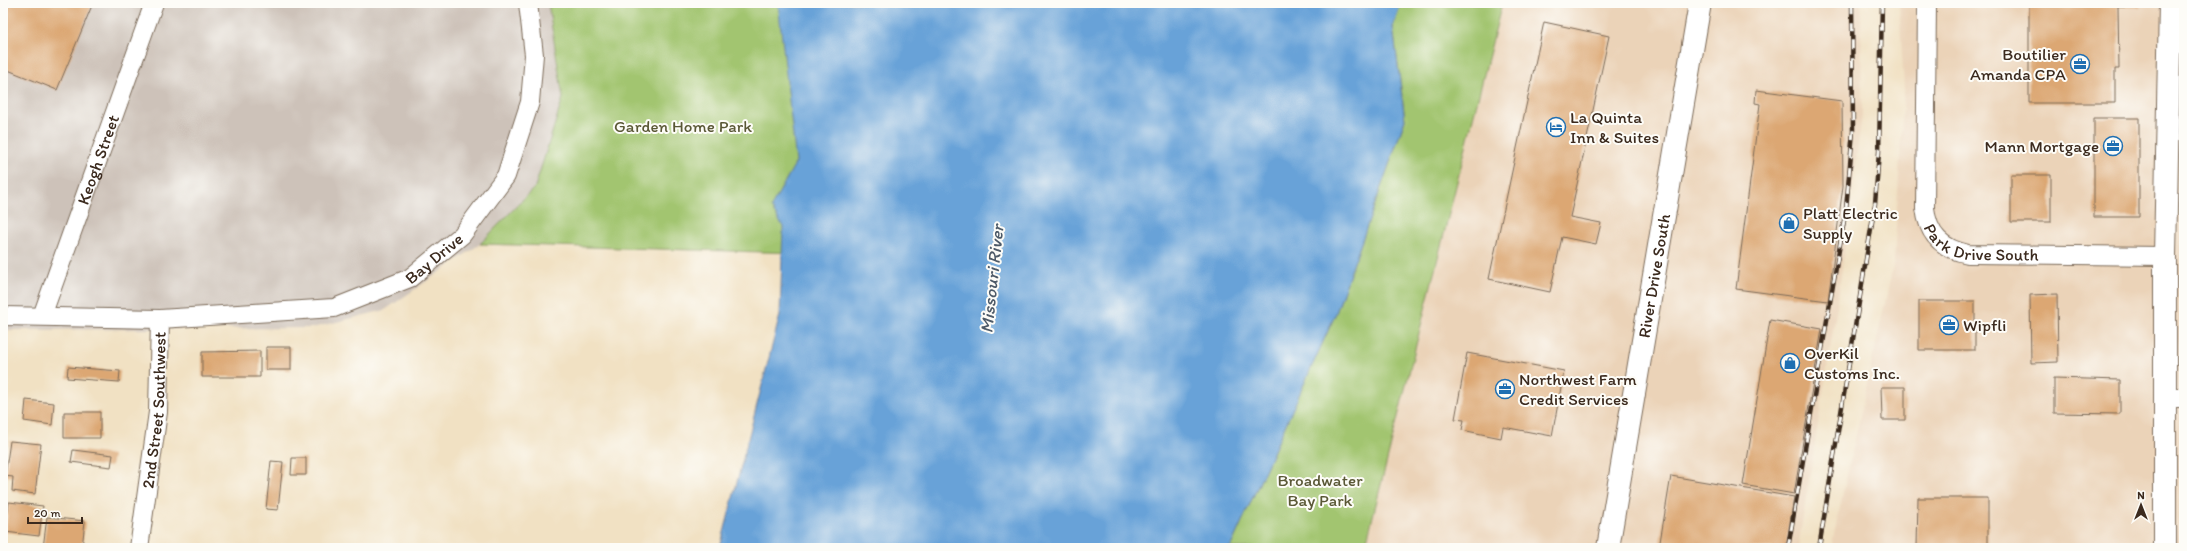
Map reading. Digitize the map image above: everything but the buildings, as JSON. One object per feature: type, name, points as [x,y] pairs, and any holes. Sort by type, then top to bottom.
[{"type":"main road","name":"River Drive South","points":[[1608,548],[1700,3]]},
{"type":"main road","points":[[2165,548],[2175,398],[2165,256],[2170,3]]},
{"type":"street","name":"Keogh Street","points":[[42,316],[154,3]]},
{"type":"street","name":"Bay Drive","points":[[3,316],[160,319],[334,308],[410,278],[462,235],[506,176],[530,102],[534,55],[528,3]]},
{"type":"street","name":"Park Drive South","points":[[1927,3],[1925,208],[1930,228],[1942,244],[1954,251],[1968,254],[2165,256]]},
{"type":"street","name":"2nd Street Southwest","points":[[139,548],[158,412],[160,319]]},
{"type":"shaded area","points":[[3,3],[548,3],[563,98],[535,187],[480,244],[385,310],[312,328],[3,330]]},
{"type":"shaded area","points":[[1502,3],[1861,3],[1862,115],[1837,306],[1798,548],[1365,548]]},
{"type":"shaded area","points":[[1899,3],[2184,3],[2184,548],[1831,548],[1894,262],[1904,88]]},
{"type":"green space","name":"Garden Home Park","points":[[548,3],[795,3],[798,253],[480,244],[535,187],[563,98]]},
{"type":"green space","name":"Broadwater Bay Park","points":[[1401,3],[1502,3],[1365,548],[1230,548],[1336,313],[1405,120],[1393,27]]},
{"type":"water","name":"Missouri River","points":[[778,3],[1401,3],[1393,27],[1405,120],[1336,313],[1230,548],[720,548],[780,315],[783,227],[771,207],[796,162]]},
{"type":"railway","points":[[1788,548],[1846,209],[1853,131],[1852,3]]},
{"type":"railway","points":[[1819,548],[1875,204],[1879,152],[1882,3]]},
{"type":"place","name":"Boutilier Amanda CPA","points":[[2080,64]]},
{"type":"place","name":"La Quinta Inn & Suites","points":[[1556,127]]},
{"type":"place","name":"Mann Mortgage","points":[[2113,146]]},
{"type":"place","name":"Platt Electric Supply","points":[[1789,223]]},
{"type":"place","name":"Wipfli","points":[[1949,325]]},
{"type":"place","name":"OverKil Customs Inc.","points":[[1790,363]]},
{"type":"place","name":"Northwest Farm Credit Services","points":[[1505,389]]}]
